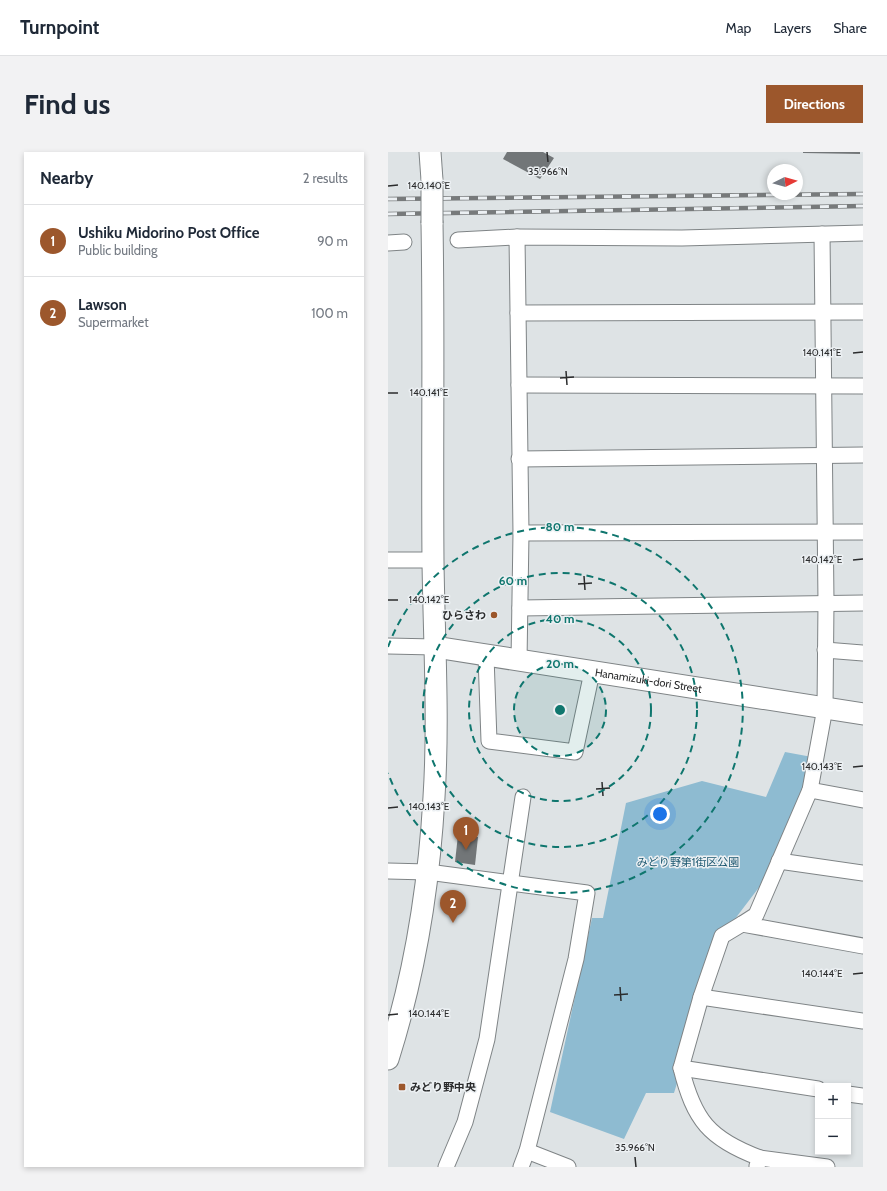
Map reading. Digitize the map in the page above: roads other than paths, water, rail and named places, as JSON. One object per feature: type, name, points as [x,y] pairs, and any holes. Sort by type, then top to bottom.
[{"type":"street","points":[[388,1059],[416,948],[428,872],[434,796],[436,718],[433,560],[432,180],[430,152]]},
{"type":"street","points":[[822,234],[826,532],[825,708],[810,790],[756,915],[722,936],[701,997],[681,1068],[688,1094],[705,1126],[735,1149],[759,1162],[827,1167]]},
{"type":"street","points":[[458,240],[517,237],[682,238],[863,234]]},
{"type":"street","points":[[517,237],[521,532],[520,661]]},
{"type":"street","points":[[388,243],[404,242]]},
{"type":"street","points":[[518,313],[863,312]]},
{"type":"street","points":[[518,385],[863,386]]},
{"type":"street","points":[[519,459],[863,455]]},
{"type":"street","points":[[521,532],[863,532]]},
{"type":"street","points":[[388,560],[433,560]]},
{"type":"street","points":[[520,608],[826,602],[863,603]]},
{"type":"street","points":[[388,646],[435,647]]},
{"type":"street","name":"Hanamizuki-dori Street","points":[[435,647],[863,714]]},
{"type":"street","points":[[825,650],[863,653]]},
{"type":"street","points":[[486,656],[489,741],[575,752],[592,672]]},
{"type":"street","points":[[810,790],[863,800]]},
{"type":"street","points":[[446,1167],[465,1122],[487,1039],[512,882],[523,797]]},
{"type":"street","points":[[779,861],[863,873]]},
{"type":"street","points":[[388,871],[428,872],[587,893],[576,959],[527,1151],[520,1167]]},
{"type":"street","points":[[742,924],[752,928],[863,946]]},
{"type":"street","points":[[701,997],[863,1021]]},
{"type":"street","points":[[681,1068],[815,1089]]},
{"type":"street","points":[[851,1094],[863,1096]]},
{"type":"street","points":[[527,1151],[568,1167]]},
{"type":"railway","points":[[388,199],[863,194]]},
{"type":"railway","points":[[388,214],[863,206]]},
{"type":"place","name":"ひらさわ","points":[[494,615]]},
{"type":"place","name":"Ushiku Midorino Post Office","points":[[466,850]]},
{"type":"place","name":"Lawson","points":[[453,923]]},
{"type":"place","name":"みどり野中央","points":[[402,1087]]},
{"type":"park label","name":"みどり野第1街区公園","points":[[688,862]]}]
